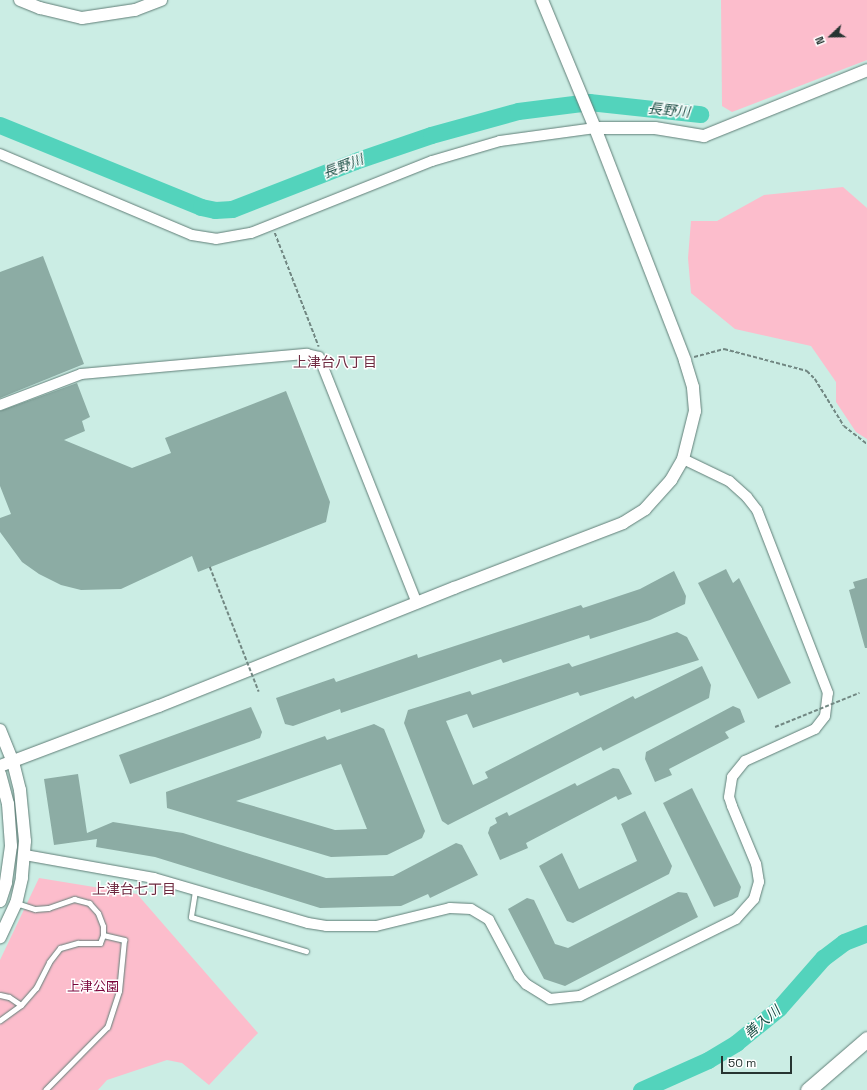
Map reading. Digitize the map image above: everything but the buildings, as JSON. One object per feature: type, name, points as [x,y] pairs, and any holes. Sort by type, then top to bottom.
[{"type":"main road","points":[[808,1090],[867,1040]]},
{"type":"street","points":[[20,0],[40,8],[82,18],[135,10],[161,0]]},
{"type":"street","points":[[0,766],[159,706],[623,523],[644,509],[663,490],[683,459],[695,411],[692,387],[685,360],[595,128],[542,0]]},
{"type":"street","points":[[0,154],[192,235],[216,239],[251,233],[432,161],[500,141],[595,128],[655,128],[704,136],[867,70]]},
{"type":"street","points":[[0,405],[80,374],[307,354],[320,357],[417,603]]},
{"type":"street","points":[[25,855],[154,878],[308,923],[341,928],[376,926],[450,908],[471,909],[489,920],[519,976],[526,984],[550,999],[580,996],[743,914],[757,891],[758,870],[729,797],[732,777],[745,761],[815,729],[825,716],[828,692],[757,510],[747,497],[729,481],[683,459]]},
{"type":"street","points":[[0,730],[13,762],[23,812],[25,855],[16,903],[0,937]]},
{"type":"street","points":[[0,774],[8,804],[11,846],[6,883],[0,901]]},
{"type":"lane","points":[[195,891],[190,917],[306,951]]},
{"type":"lane","points":[[0,1020],[21,1005],[36,988],[49,962],[60,948],[78,943],[100,943],[103,935],[103,926],[98,912],[89,903],[74,899],[48,908],[35,909],[16,903]]},
{"type":"lane","points":[[45,1090],[107,1027],[119,991],[124,940],[103,935]]},
{"type":"lane","points":[[0,995],[9,997],[21,1005]]},
{"type":"path","points":[[272,225],[319,341],[320,357]]},
{"type":"path","points":[[685,360],[724,349],[807,371],[815,379],[844,426],[867,444]]},
{"type":"path","points":[[210,567],[259,692]]},
{"type":"path","points":[[774,727],[859,693]]},
{"type":"green space","points":[[721,0],[867,0],[867,60],[732,112],[722,106]]},
{"type":"green space","points":[[843,187],[867,208],[867,439],[856,432],[836,402],[836,382],[811,346],[735,329],[691,293],[688,258],[691,221],[717,221],[764,195]]},
{"type":"green space","name":"上津公園","points":[[39,878],[137,894],[258,1033],[209,1085],[182,1063],[167,1060],[107,1080],[98,1090],[0,1090],[0,960]]},
{"type":"waterway","name":"長野川","points":[[0,125],[201,207],[215,210],[232,209],[355,161],[431,135],[518,111],[589,102],[700,114]]},
{"type":"waterway","name":"善入川","points":[[641,1090],[708,1060],[736,1043],[779,1008],[823,958],[844,942],[867,933]]},
{"type":"district","name":"上津台八丁目","points":[[335,362]]},
{"type":"district","name":"上津台七丁目","points":[[134,889]]}]
